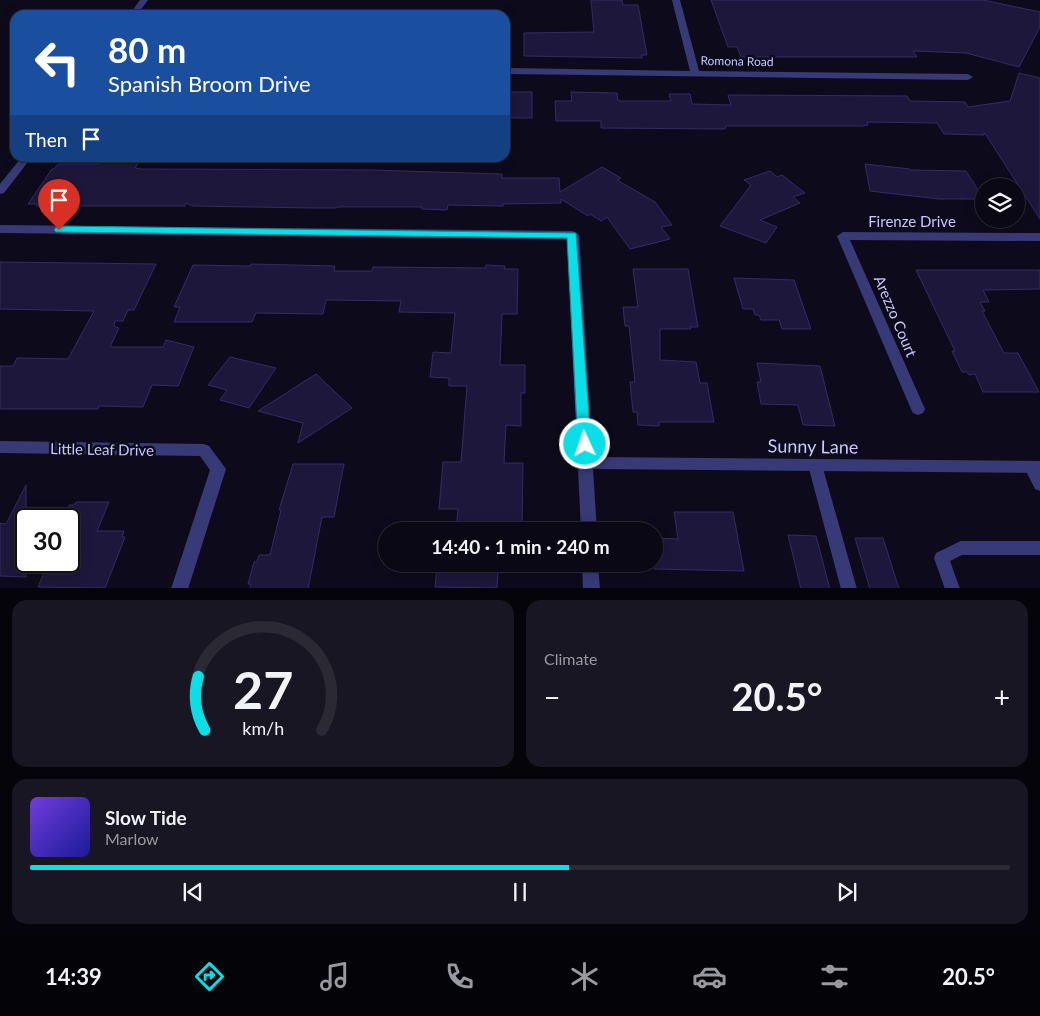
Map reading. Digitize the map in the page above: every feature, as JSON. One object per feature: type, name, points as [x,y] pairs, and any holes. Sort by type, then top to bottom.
[{"type":"street","points":[[676,0],[695,73]]},
{"type":"street","name":"Romona Road","points":[[510,71],[968,77]]},
{"type":"street","points":[[0,191],[23,162]]},
{"type":"street","points":[[0,229],[572,235],[589,522]]},
{"type":"street","name":"Firenze Drive","points":[[844,236],[1040,237]]},
{"type":"street","name":"Arezzo Court","points":[[844,236],[918,409]]},
{"type":"street","name":"Little Leaf Drive","points":[[0,447],[204,450],[218,469],[179,588]]},
{"type":"street","name":"Sunny Lane","points":[[586,463],[1035,467]]},
{"type":"street","points":[[591,572],[592,588]]},
{"type":"lane","points":[[815,465],[849,588]]},
{"type":"lane","points":[[1035,467],[1040,485]]},
{"type":"lane","points":[[953,588],[941,558],[961,548],[1040,548]]},
{"type":"building","points":[[591,0],[622,0],[623,5],[638,5],[647,55],[642,55],[642,58],[524,56],[524,33],[594,32]]},
{"type":"building","points":[[711,0],[983,0],[1040,12],[1040,27],[1019,67],[966,53],[913,51],[917,57],[741,57],[737,47],[728,47]]},
{"type":"building","points":[[1019,73],[1040,78],[1040,219],[1025,196],[1025,178],[1014,178],[984,133],[984,135],[944,134],[937,123],[867,122],[868,125],[862,126],[726,126],[725,129],[601,128],[601,121],[556,121],[555,101],[572,101],[571,92],[617,93],[618,101],[671,101],[669,94],[690,94],[692,104],[731,105],[728,95],[907,96],[910,101],[965,102],[968,107],[1010,101]]},
{"type":"building","points":[[510,92],[532,92],[532,118],[510,118]]},
{"type":"building","points":[[100,162],[139,162],[135,168],[140,169],[371,170],[502,174],[502,178],[559,178],[560,192],[602,167],[621,178],[617,180],[655,202],[672,225],[661,227],[670,239],[630,249],[607,217],[601,221],[590,214],[588,216],[561,199],[561,203],[503,204],[503,206],[448,205],[447,210],[422,209],[422,207],[192,206],[186,203],[185,206],[36,206],[37,204],[28,204],[52,169],[58,164],[99,164]]},
{"type":"building","points":[[865,164],[910,170],[966,171],[975,185],[975,199],[939,199],[870,191]]},
{"type":"building","points":[[770,171],[777,177],[782,175],[805,193],[793,197],[800,203],[760,220],[777,227],[766,243],[720,226],[751,185],[744,180]]},
{"type":"building","points":[[0,262],[156,264],[134,310],[128,310],[123,321],[115,321],[114,326],[119,328],[110,347],[163,347],[166,340],[194,347],[178,386],[152,385],[143,407],[99,406],[98,409],[0,409],[0,366],[13,366],[17,358],[68,359],[94,311],[0,309]]},
{"type":"building","points":[[251,264],[335,266],[334,271],[372,271],[373,267],[486,268],[486,265],[505,266],[504,269],[518,269],[517,314],[502,314],[500,365],[525,365],[525,393],[521,393],[521,426],[506,425],[504,463],[523,463],[522,522],[457,522],[458,509],[439,509],[443,462],[461,462],[467,386],[449,386],[449,378],[430,377],[433,352],[451,353],[455,313],[399,312],[401,301],[326,300],[323,314],[256,313],[252,322],[174,322],[180,307],[174,307],[193,265],[250,266]]},
{"type":"building","points":[[633,269],[688,269],[698,327],[690,327],[691,329],[660,329],[660,360],[696,362],[700,383],[707,383],[714,422],[659,422],[659,426],[638,425],[637,412],[633,412],[630,382],[635,382],[629,326],[625,326],[623,307],[638,307]]},
{"type":"building","points":[[916,270],[1040,270],[1040,289],[983,290],[989,302],[980,302],[985,311],[982,311],[1004,353],[1018,353],[1039,392],[983,392],[975,374],[969,375],[967,372],[962,372],[952,351],[955,351]]},
{"type":"building","points":[[734,278],[794,280],[811,329],[782,329],[779,320],[761,320],[759,315],[755,315],[753,309],[743,309]]},
{"type":"building","points":[[230,357],[276,368],[249,408],[220,400],[227,390],[208,385]]},
{"type":"building","points":[[757,363],[820,366],[835,426],[803,425],[798,405],[761,404],[757,382],[761,382]]},
{"type":"building","points":[[316,374],[352,408],[298,443],[303,423],[258,411]]},
{"type":"building","points":[[293,464],[344,464],[334,517],[322,517],[308,588],[250,588],[251,584],[248,584],[254,562],[257,562],[259,555],[270,555],[281,510],[279,510]]},
{"type":"building","points":[[26,485],[26,508],[15,508],[15,573],[26,573],[26,577],[0,576],[0,523],[6,524]]},
{"type":"building","points":[[76,502],[109,502],[97,531],[124,531],[122,537],[125,537],[105,588],[38,587],[44,573],[80,573],[80,508],[69,508],[69,505],[74,505]]},
{"type":"building","points":[[674,512],[733,512],[744,571],[663,569],[663,538],[678,539]]},
{"type":"building","points":[[788,535],[816,536],[830,588],[801,588]]},
{"type":"building","points":[[855,538],[883,538],[899,588],[870,588]]},
{"type":"building","points":[[436,572],[498,572],[497,588],[435,587]]},
{"type":"route","points":[[59,230],[572,235],[585,444]]}]
